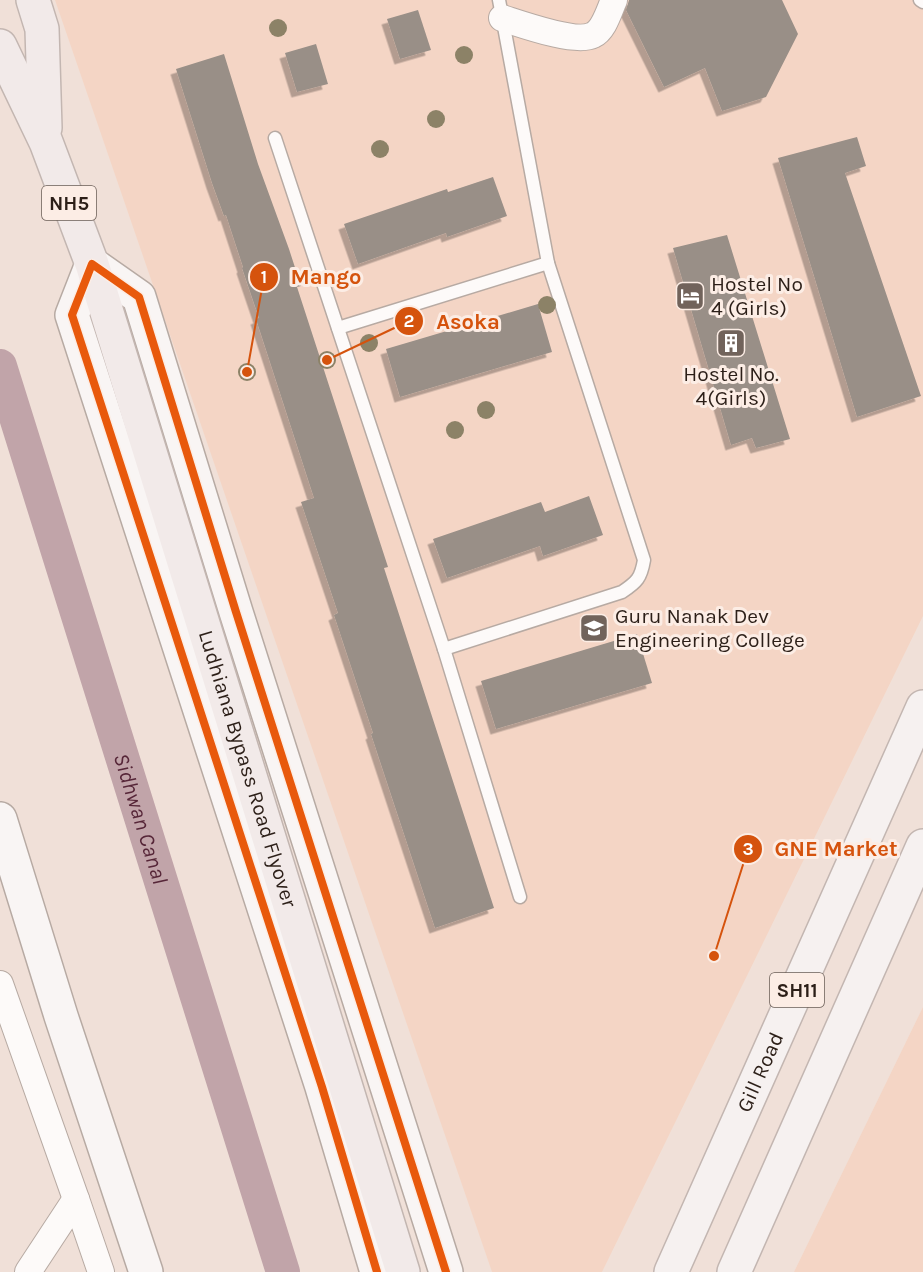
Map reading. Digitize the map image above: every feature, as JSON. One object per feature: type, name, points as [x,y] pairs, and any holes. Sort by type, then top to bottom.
[{"type":"highway","name":"NH5","points":[[33,0],[42,29],[46,142]]},
{"type":"highway","name":"NH5","points":[[0,46],[46,142],[92,264]]},
{"type":"highway","name":"Ludhiana Bypass Road Flyover","points":[[92,264],[403,1272]]},
{"type":"main road","name":"Gill Road","points":[[671,1272],[923,707]]},
{"type":"main road","name":"SH11","points":[[735,1272],[923,846]]},
{"type":"street","points":[[501,9],[565,35],[585,37],[593,35],[600,29],[614,0]]},
{"type":"street","points":[[377,1272],[318,1076],[72,315],[92,264],[139,297],[236,612],[446,1272]]},
{"type":"street","points":[[0,819],[61,1016],[146,1272]]},
{"type":"street","points":[[0,984],[100,1272]]},
{"type":"street","points":[[28,1272],[76,1198]]},
{"type":"lane","points":[[444,649],[622,592],[636,583],[644,560],[548,263],[501,9]]},
{"type":"lane","points":[[275,138],[444,649],[520,897]]},
{"type":"lane","points":[[338,328],[548,263]]},
{"type":"shaded area","name":"Guru Nanak Dev Engineering College","points":[[55,0],[923,0],[923,616],[602,1272],[492,1272]]},
{"type":"shaded area","points":[[923,1007],[923,1272],[794,1272]]},
{"type":"building","points":[[629,0],[782,0],[798,34],[766,97],[722,111],[705,68],[664,87],[626,10]]},
{"type":"building","points":[[418,10],[431,50],[400,59],[387,19]]},
{"type":"building","points":[[316,44],[328,84],[297,92],[285,53]]},
{"type":"building","points":[[224,54],[258,164],[301,286],[297,287],[388,567],[384,568],[494,908],[435,928],[371,734],[373,733],[334,615],[338,613],[301,502],[314,498],[256,319],[259,318],[243,267],[226,215],[224,216],[212,183],[176,69]]},
{"type":"building","points":[[857,137],[866,166],[845,173],[921,396],[857,417],[778,158]]},
{"type":"building","points":[[493,177],[507,216],[447,237],[446,233],[358,264],[344,224],[447,189],[448,192]]},
{"type":"building","name":"Hostel No. 4(Girls)","points":[[727,235],[790,439],[756,448],[752,438],[731,445],[673,248]]},
{"type":"building","points":[[538,304],[552,352],[400,397],[386,349]]},
{"type":"building","points":[[589,496],[603,535],[543,556],[540,546],[447,578],[433,539],[541,502],[545,512]]},
{"type":"building","points":[[637,634],[652,683],[496,729],[481,681]]},
{"type":"waterway","name":"Sidhwan Canal","points":[[0,366],[283,1272]]},
{"type":"cycle path","points":[[377,1272],[322,1087],[72,315],[92,264],[139,297],[236,612],[446,1272]]},
{"type":"place","name":"Hostel No 4 (Girls)","points":[[690,296]]},
{"type":"place","name":"Hostel No. 4(Girls)","points":[[731,343]]},
{"type":"place","name":"Asoka","points":[[327,360]]},
{"type":"place","name":"Mango","points":[[247,372]]},
{"type":"place","name":"Guru Nanak Dev Engineering College","points":[[594,628]]},
{"type":"place","name":"GNE Market","points":[[714,956]]}]
